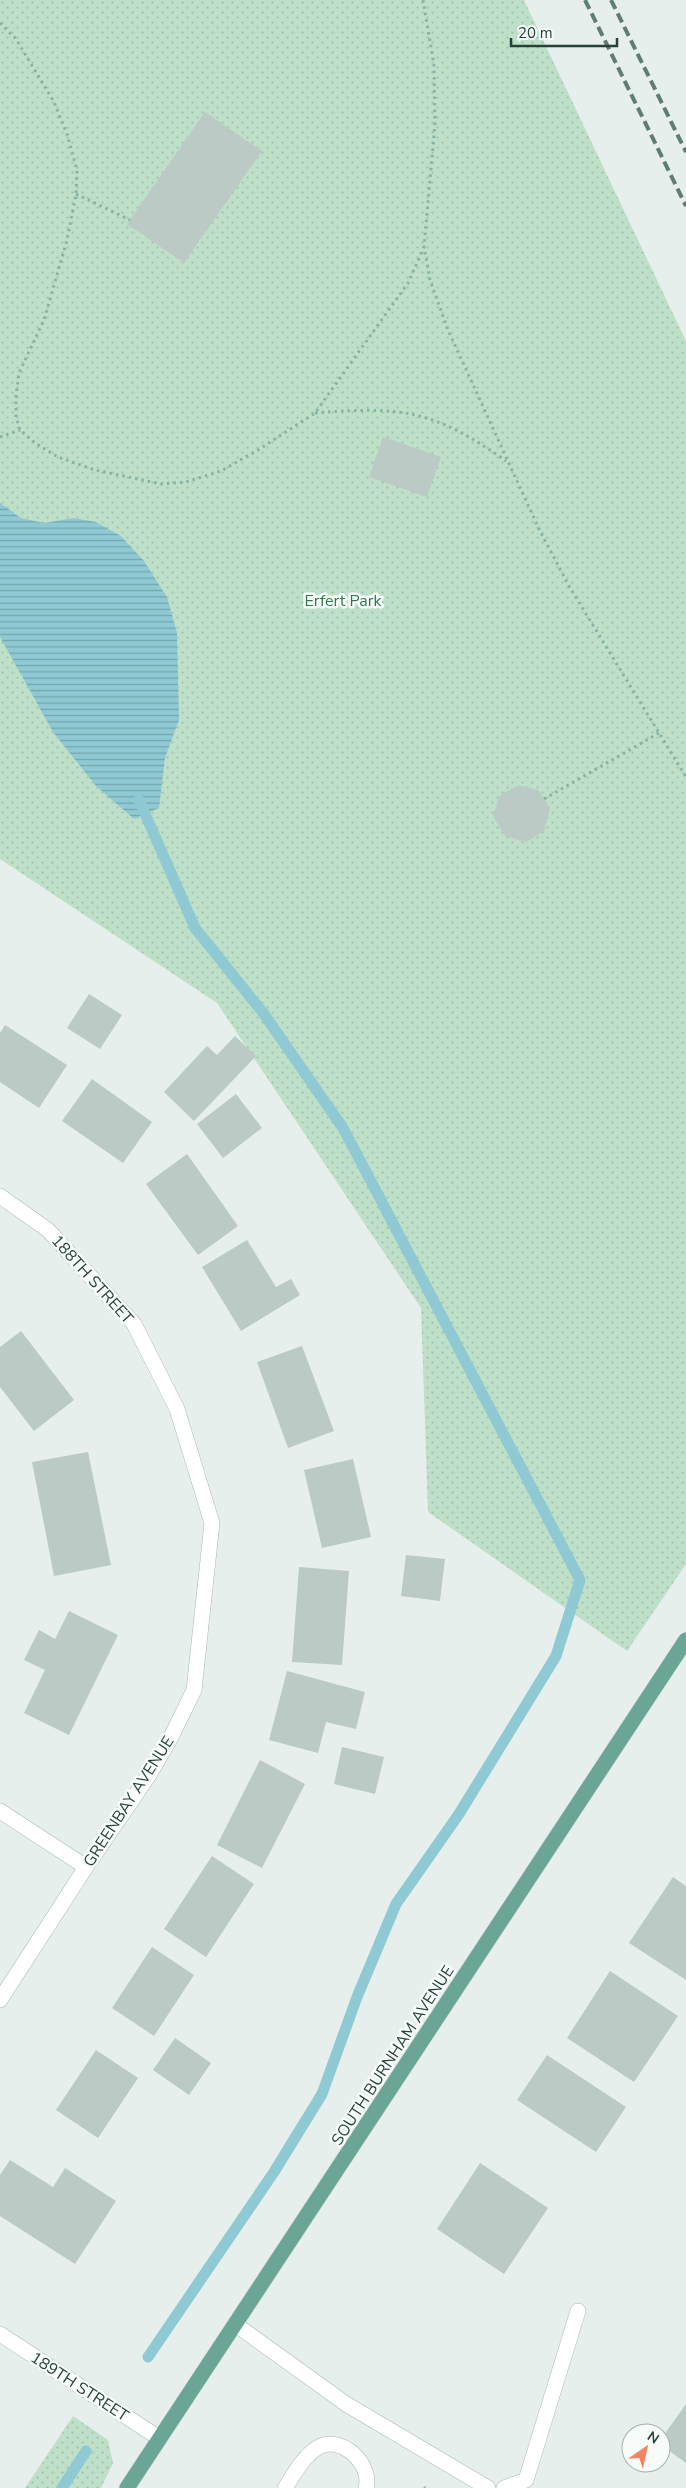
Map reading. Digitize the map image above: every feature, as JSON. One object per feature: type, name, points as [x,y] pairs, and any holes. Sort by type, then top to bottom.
[{"type":"main road","name":"SOUTH BURNHAM AVENUE","points":[[127,2488],[686,1640]]},
{"type":"street","name":"188TH STREET","points":[[0,1196],[48,1230],[134,1324],[177,1408]]},
{"type":"street","name":"GREENBAY AVENUE","points":[[0,2000],[86,1866],[149,1775],[170,1739],[194,1690],[212,1523],[177,1408]]},
{"type":"street","points":[[0,1811],[86,1866]]},
{"type":"street","points":[[504,2488],[526,2480],[578,2311]]},
{"type":"street","points":[[235,2324],[346,2404],[488,2488]]},
{"type":"street","name":"189TH STREET","points":[[0,2334],[159,2438]]},
{"type":"street","points":[[285,2488],[307,2456],[318,2447],[330,2444],[344,2448],[364,2466],[368,2480],[366,2488]]},
{"type":"path","points":[[423,0],[434,65],[435,124],[424,247],[430,280],[448,330],[539,529],[570,586],[686,777]]},
{"type":"path","points":[[0,23],[16,39],[54,102],[67,134],[76,170],[76,194],[67,240],[44,320],[19,373],[16,417],[20,430],[35,443],[58,457],[95,470],[161,484],[186,482],[221,471],[258,450],[315,413],[408,283],[424,247]]},
{"type":"path","points":[[76,194],[130,220]]},
{"type":"path","points":[[315,413],[362,409],[406,411],[440,421],[474,438],[508,463]]},
{"type":"path","points":[[0,437],[20,430]]},
{"type":"path","points":[[544,799],[659,733]]},
{"type":"green space","name":"Erfert Park","points":[[0,0],[524,0],[686,341],[686,1564],[627,1651],[428,1512],[421,1308],[217,1003],[0,859]]},
{"type":"green space","points":[[73,2416],[108,2440],[113,2463],[101,2488],[25,2488]]},
{"type":"water","points":[[0,503],[21,518],[44,523],[74,518],[96,522],[121,536],[144,561],[167,597],[177,633],[179,720],[165,758],[159,808],[134,819],[96,786],[53,732],[0,637]]},
{"type":"building","points":[[205,112],[262,151],[184,263],[127,224]]},
{"type":"building","points":[[383,437],[441,457],[427,497],[369,477]]},
{"type":"building","points":[[518,785],[538,790],[550,808],[544,831],[526,842],[505,836],[493,816],[499,796]]},
{"type":"building","points":[[89,994],[122,1015],[100,1049],[67,1028]]},
{"type":"building","points":[[5,1025],[67,1065],[39,1108],[0,1082],[0,1033]]},
{"type":"building","points":[[235,1036],[256,1056],[194,1121],[164,1092],[207,1046],[217,1055]]},
{"type":"building","points":[[92,1079],[152,1122],[123,1163],[62,1121]]},
{"type":"building","points":[[236,1094],[262,1128],[223,1158],[197,1124]]},
{"type":"building","points":[[187,1154],[238,1226],[198,1255],[146,1184]]},
{"type":"building","points":[[247,1240],[276,1287],[291,1279],[300,1295],[241,1331],[202,1267]]},
{"type":"building","points":[[21,1331],[74,1400],[34,1431],[0,1387],[0,1347]]},
{"type":"building","points":[[302,1346],[334,1431],[288,1448],[257,1362]]},
{"type":"building","points":[[88,1452],[111,1565],[54,1576],[32,1462]]},
{"type":"building","points":[[353,1459],[371,1537],[322,1548],[304,1470]]},
{"type":"building","points":[[406,1555],[445,1559],[440,1601],[401,1596]]},
{"type":"building","points":[[299,1567],[349,1571],[342,1665],[292,1662]]},
{"type":"building","points":[[69,1611],[118,1635],[69,1735],[24,1713],[45,1670],[24,1660],[39,1630],[55,1639]]},
{"type":"building","points":[[287,1671],[365,1692],[356,1729],[326,1722],[318,1753],[269,1740]]},
{"type":"building","points":[[342,1747],[384,1757],[375,1794],[334,1784]]},
{"type":"building","points":[[260,1760],[305,1784],[262,1868],[217,1845]]},
{"type":"building","points":[[212,1856],[254,1884],[206,1957],[164,1929]]},
{"type":"building","points":[[673,1877],[686,1886],[686,1980],[629,1943]]},
{"type":"building","points":[[152,1947],[194,1975],[154,2036],[112,2008]]},
{"type":"building","points":[[610,1971],[678,2016],[634,2082],[567,2038]]},
{"type":"building","points":[[175,2038],[211,2063],[189,2095],[153,2070]]},
{"type":"building","points":[[96,2050],[138,2078],[98,2138],[56,2110]]},
{"type":"building","points":[[547,2055],[626,2107],[596,2152],[517,2100]]},
{"type":"building","points":[[10,2160],[53,2187],[65,2168],[116,2201],[75,2264],[0,2216],[0,2175]]},
{"type":"building","points":[[480,2163],[548,2208],[504,2274],[437,2229]]},
{"type":"building","points":[[686,2404],[686,2463],[671,2452],[671,2425]]},
{"type":"waterway","points":[[139,800],[195,928],[264,1014],[343,1128],[580,1580],[556,1656],[459,1814],[396,1904],[357,1997],[322,2094],[274,2172],[148,2357]]},
{"type":"waterway","points":[[62,2488],[86,2451]]},
{"type":"railway","points":[[585,0],[686,206]]},
{"type":"railway","points":[[611,0],[686,152]]}]
